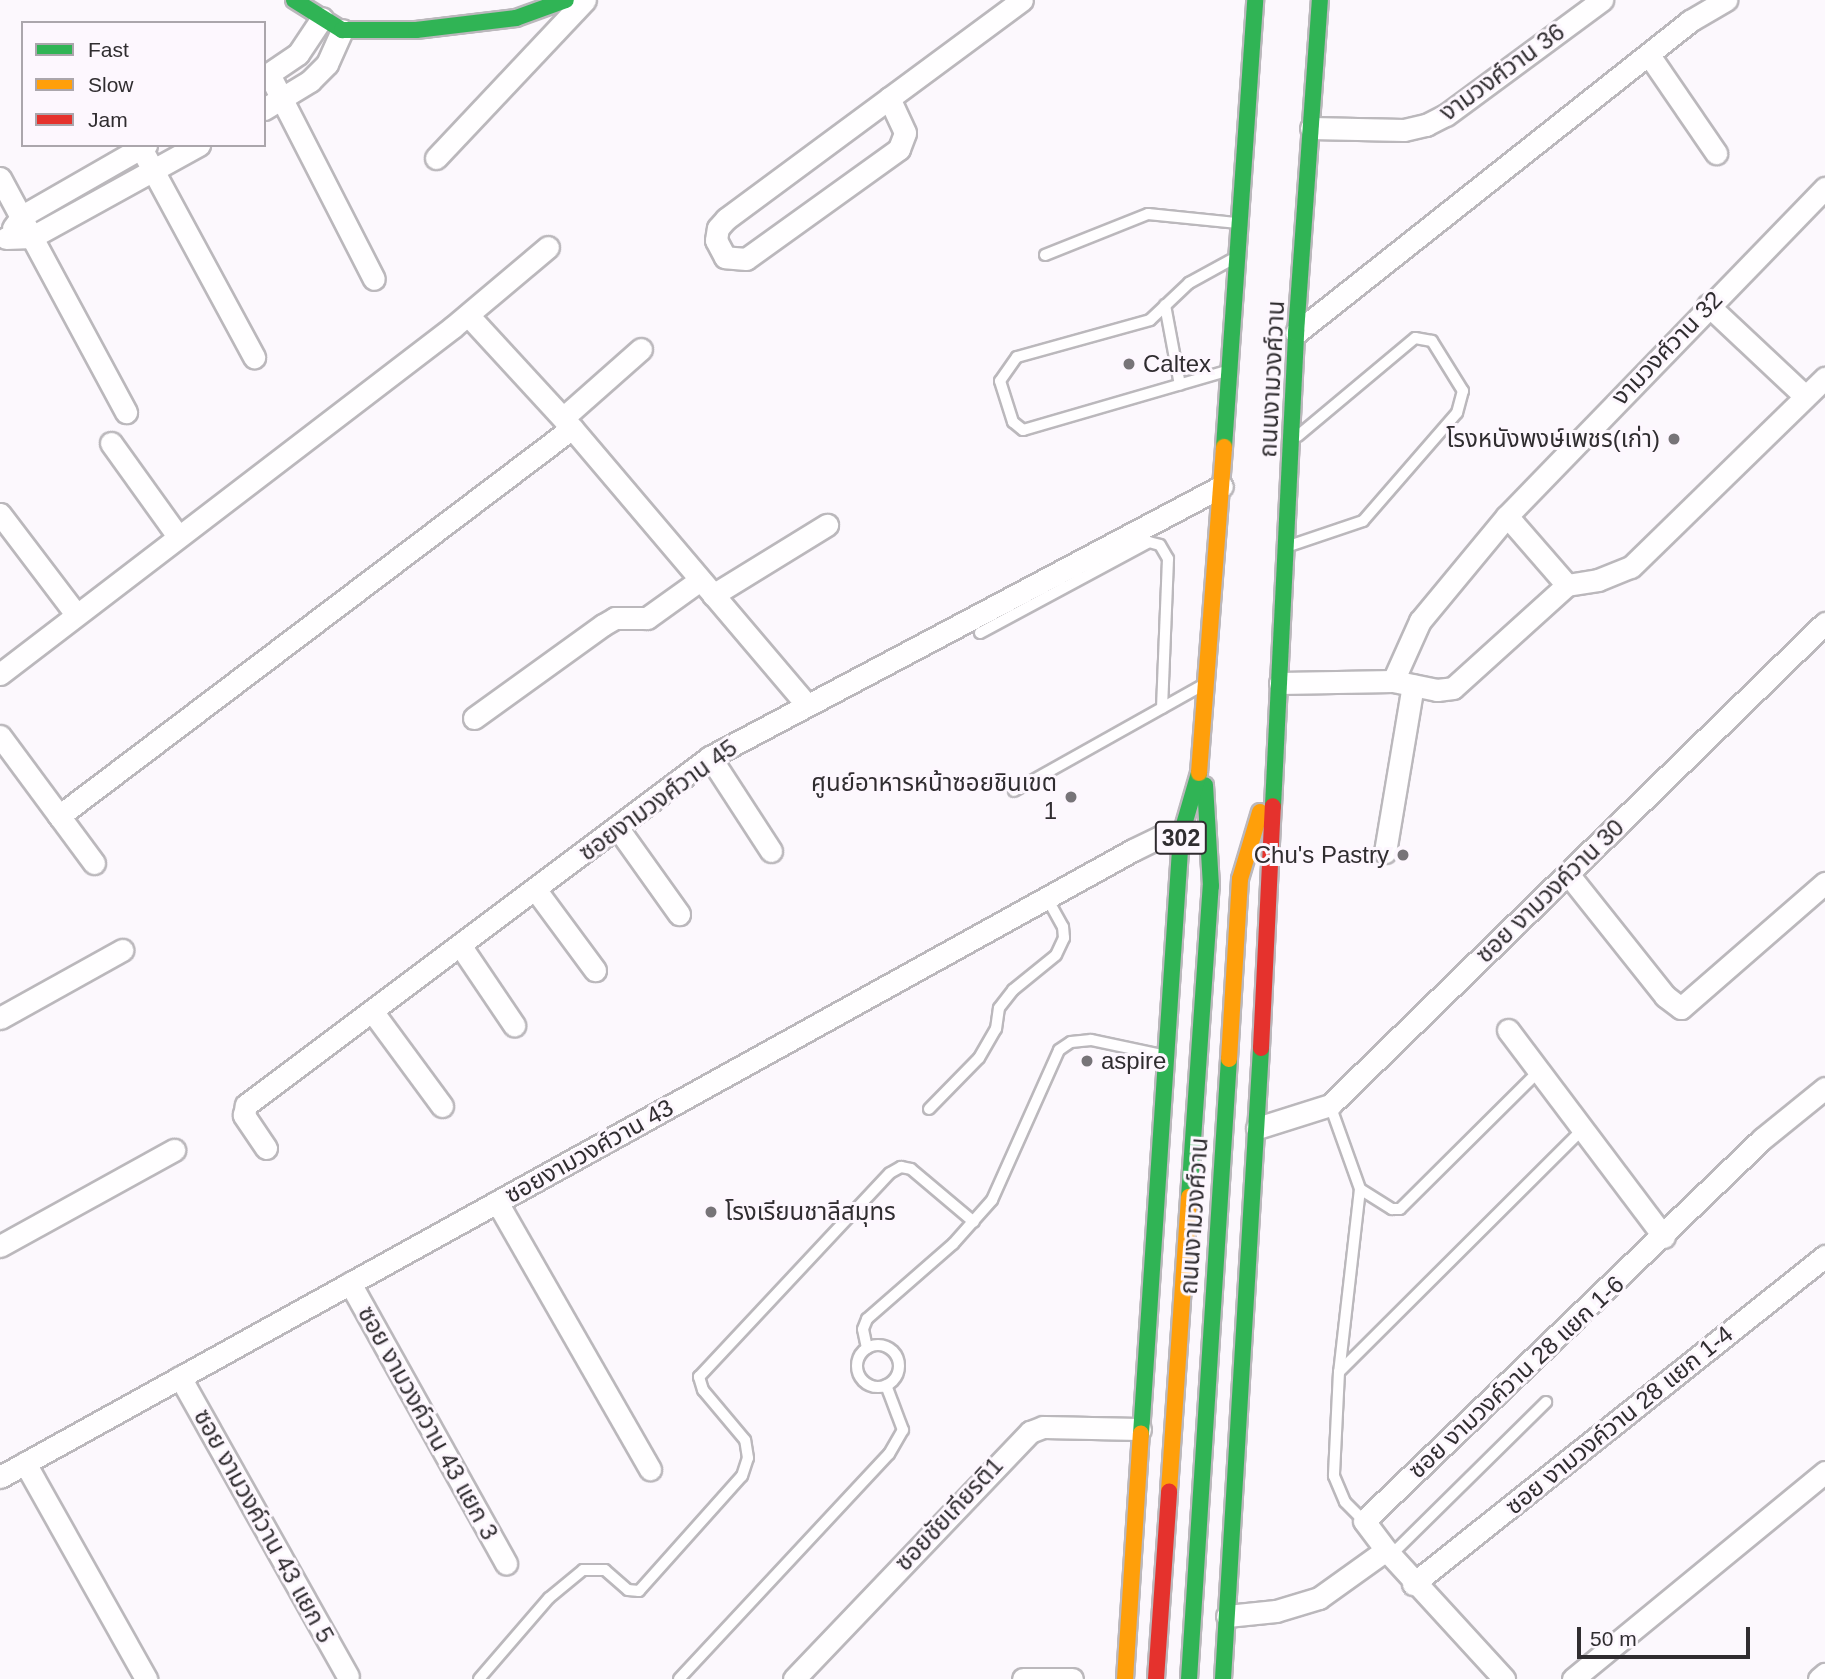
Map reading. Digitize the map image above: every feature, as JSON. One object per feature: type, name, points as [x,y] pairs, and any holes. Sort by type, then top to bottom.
[{"type":"main road","points":[[294,0],[342,30],[416,30],[516,18],[566,0]]},
{"type":"main road","name":"ถนนงามวงศ์วาน","points":[[1156,1679],[1211,886],[1203,760],[1255,0]]},
{"type":"main road","name":"ถนนงามวงศ์วาน","points":[[1223,1679],[1257,1128],[1296,333],[1320,0]]},
{"type":"main road","name":"ถนนงามวงศ์วาน","points":[[1125,1679],[1181,835],[1203,760]]},
{"type":"main road","name":"ถนนงามวงศ์วาน","points":[[1189,1679],[1229,1027],[1241,879],[1275,760]]},
{"type":"street","points":[[436,158],[585,0]]},
{"type":"street","points":[[889,98],[905,133],[899,149],[746,259],[725,257],[716,240],[718,228],[726,219],[889,98],[1022,0]]},
{"type":"street","name":"งามวงศ์วาน 36","points":[[1311,128],[1404,130],[1426,125],[1447,115],[1602,0]]},
{"type":"street","points":[[1296,333],[1690,21],[1726,0]]},
{"type":"street","points":[[322,18],[298,54],[267,76],[283,98],[374,279]]},
{"type":"street","points":[[266,108],[327,64],[342,30]]},
{"type":"street","points":[[1649,55],[1716,153]]},
{"type":"street","points":[[3,240],[22,216],[144,147],[254,357]]},
{"type":"street","points":[[3,240],[32,237],[195,147]]},
{"type":"street","points":[[0,178],[126,412]]},
{"type":"street","name":"งามวงศ์วาน 32","points":[[1385,852],[1403,683],[1420,621],[1507,516],[1709,304],[1825,188]]},
{"type":"street","points":[[0,674],[177,535],[468,315],[548,247]]},
{"type":"street","points":[[1709,304],[1805,396]]},
{"type":"street","points":[[468,315],[567,423],[805,703]]},
{"type":"street","points":[[60,816],[567,423],[641,349]]},
{"type":"street","points":[[1280,683],[1403,683],[1452,688],[1567,585],[1598,580],[1631,567],[1825,377]]},
{"type":"street","points":[[111,443],[177,535]]},
{"type":"street","name":"ซอยงามวงศ์วาน 45","points":[[266,1148],[244,1115],[246,1105],[710,757],[805,703],[1222,486]]},
{"type":"street","points":[[0,514],[76,614]]},
{"type":"street","points":[[1507,516],[1567,585]]},
{"type":"street","points":[[474,718],[615,618],[647,618],[827,525]]},
{"type":"street","name":"ซอย งามวงค์วาน 30","points":[[1257,1128],[1331,1105],[1825,623]]},
{"type":"street","points":[[0,736],[94,863]]},
{"type":"street","points":[[710,757],[771,851]]},
{"type":"street","points":[[617,827],[679,914]]},
{"type":"street","name":"ซอยงามวงศ์วาน 43","points":[[0,1477],[1133,850],[1160,837],[1181,835]]},
{"type":"street","points":[[1568,874],[1665,996],[1681,1008],[1825,883]]},
{"type":"street","points":[[535,889],[595,970]]},
{"type":"street","points":[[460,945],[514,1025]]},
{"type":"street","points":[[0,1018],[122,950]]},
{"type":"street","points":[[372,1011],[442,1107]]},
{"type":"street","points":[[1508,1030],[1664,1237]]},
{"type":"street","name":"ซอย งามวงค์วาน 28 แยก 1-6","points":[[1364,1521],[1664,1237],[1762,1139],[1825,1088]]},
{"type":"street","points":[[0,1246],[174,1150]]},
{"type":"street","points":[[497,1202],[650,1469]]},
{"type":"street","name":"ซอย งามวงค์วาน 28 แยก 1-4","points":[[1413,1584],[1825,1256]]},
{"type":"street","name":"ซอย งามวงค์วาน 43 แยก 3","points":[[350,1283],[506,1563]]},
{"type":"street","name":"ซอย งามวงค์วาน 43 แยก 5","points":[[180,1377],[348,1676]]},
{"type":"street","name":"ซอยชัยเกียรติ1","points":[[794,1679],[1030,1432],[1043,1427],[1140,1429]]},
{"type":"street","points":[[25,1463],[146,1679]]},
{"type":"street","points":[[1573,1679],[1825,1472]]},
{"type":"street","points":[[1364,1521],[1413,1584],[1504,1679]]},
{"type":"street","points":[[1227,1616],[1276,1611],[1319,1598],[1389,1552]]},
{"type":"street","points":[[1819,1679],[1825,1674]]},
{"type":"street","points":[[1023,1679],[1072,1679]]},
{"type":"lane","points":[[1045,255],[1148,214],[1239,224]]},
{"type":"lane","points":[[1229,370],[1023,430],[1013,422],[1000,381],[1017,357],[1150,320],[1189,283],[1237,257]]},
{"type":"lane","points":[[1165,304],[1180,385]]},
{"type":"lane","points":[[1286,547],[1363,521],[1457,413],[1463,391],[1432,341],[1415,338],[1291,442]]},
{"type":"lane","points":[[980,633],[1149,542],[1160,545],[1168,559],[1162,708]]},
{"type":"lane","points":[[1014,791],[1209,681]]},
{"type":"lane","points":[[929,1109],[979,1058],[996,1029],[999,1008],[1013,990],[1056,955],[1064,938],[1063,928],[1048,898]]},
{"type":"lane","points":[[867,1348],[885,1346],[896,1355],[897,1375],[886,1385],[869,1385],[860,1377],[857,1363],[867,1348],[863,1329],[867,1319],[974,1222],[1004,1179],[1040,1086],[1059,1050],[1071,1042],[1091,1040],[1165,1056]]},
{"type":"lane","points":[[1360,1189],[1392,1209],[1400,1209],[1539,1070]]},
{"type":"lane","points":[[1331,1105],[1360,1189],[1339,1372],[1334,1476],[1345,1502],[1364,1521]]},
{"type":"lane","points":[[1339,1372],[1583,1129]]},
{"type":"lane","points":[[479,1679],[549,1598],[583,1570],[605,1570],[628,1590],[639,1591],[742,1476],[748,1458],[745,1440],[704,1390],[699,1377],[890,1173],[901,1167],[911,1169],[974,1222]]},
{"type":"lane","points":[[678,1679],[889,1454],[903,1430],[886,1385]]},
{"type":"lane","points":[[1389,1552],[1546,1402]]},
{"type":"traffic: fast","points":[[294,0],[342,30],[416,30],[516,18],[566,0]]},
{"type":"traffic: fast","points":[[1224,447],[1255,0]]},
{"type":"traffic: fast","points":[[1273,806],[1296,333],[1320,0]]},
{"type":"traffic: fast","points":[[1141,1434],[1181,835],[1199,773]]},
{"type":"traffic: fast","points":[[1189,1197],[1211,886],[1205,785]]},
{"type":"traffic: fast","points":[[1223,1679],[1261,1048]]},
{"type":"traffic: fast","points":[[1189,1679],[1229,1059]]},
{"type":"traffic: slow","points":[[1199,773],[1224,447]]},
{"type":"traffic: slow","points":[[1229,1059],[1240,879],[1260,812]]},
{"type":"traffic: slow","points":[[1169,1491],[1189,1197]]},
{"type":"traffic: slow","points":[[1125,1679],[1141,1434]]},
{"type":"traffic: jam","points":[[1261,1048],[1273,806]]},
{"type":"traffic: jam","points":[[1156,1679],[1169,1491]]},
{"type":"place","name":"Caltex","points":[[1129,364]]},
{"type":"place","name":"โรงหนังพงษ์เพชร(เก่า)","points":[[1674,439]]},
{"type":"place","name":"ศูนย์อาหารหน้าซอยชินเขต 1","points":[[1071,797]]},
{"type":"place","name":"Chu's Pastry","points":[[1403,855]]},
{"type":"place","name":"aspire","points":[[1087,1061]]},
{"type":"place","name":"โรงเรียนชาลีสมุทร","points":[[711,1212]]}]
